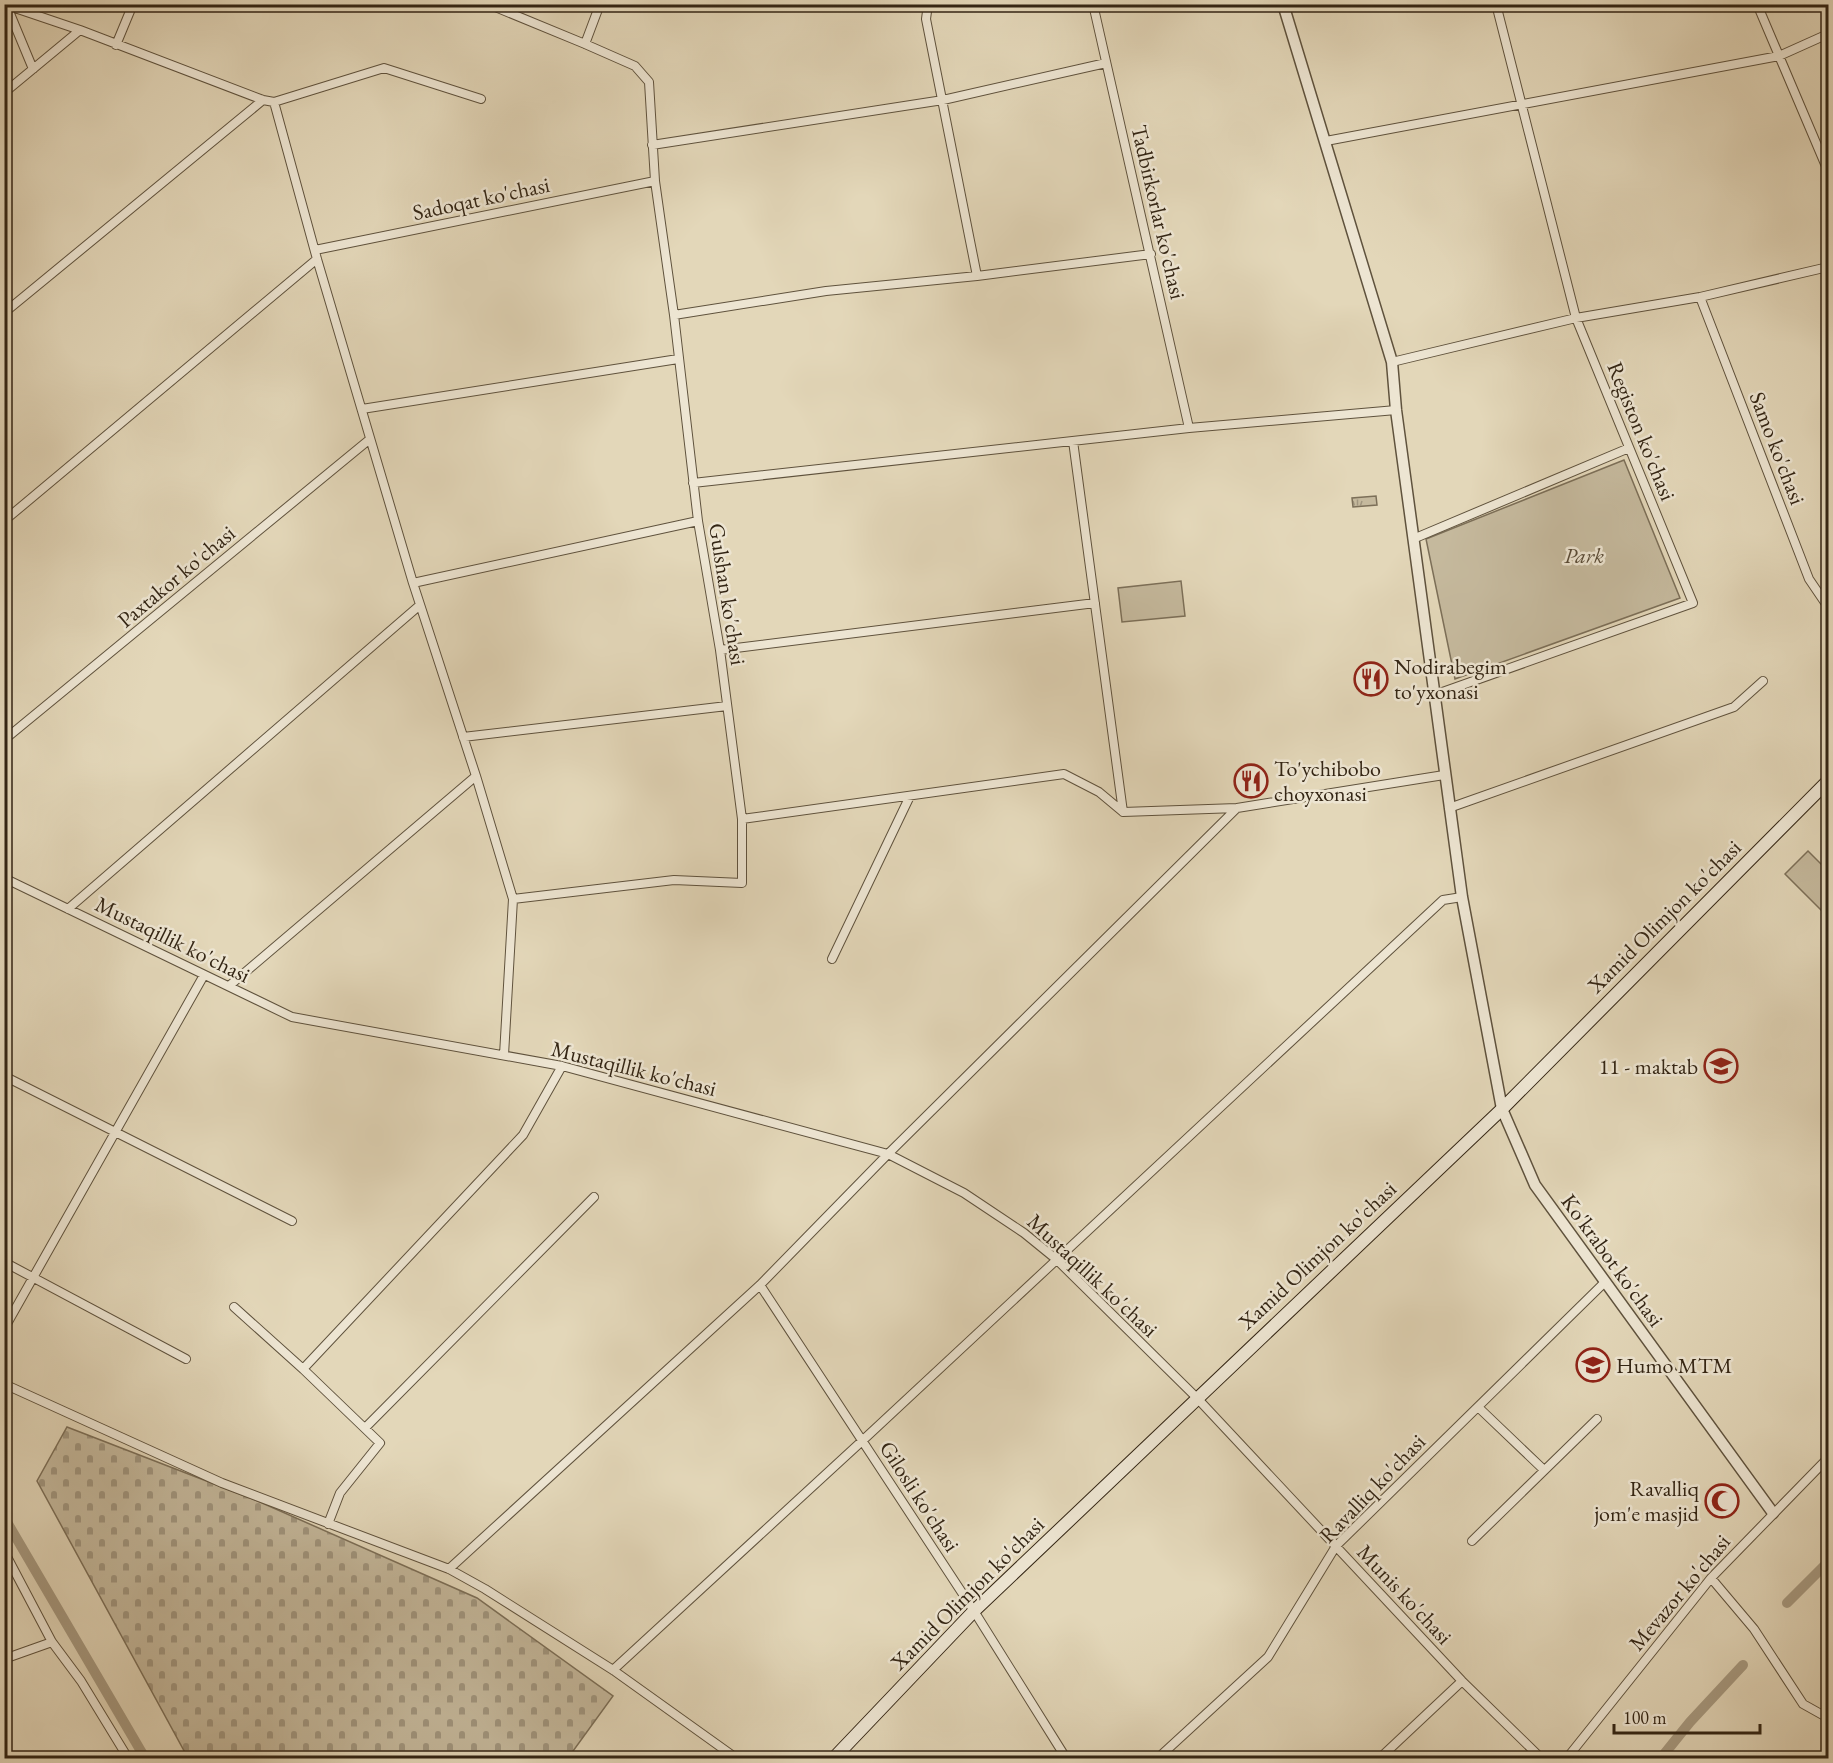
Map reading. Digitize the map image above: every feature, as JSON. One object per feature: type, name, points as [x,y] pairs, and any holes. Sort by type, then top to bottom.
[{"type":"main road","name":"Xamid Olimjon ko'chasi","points":[[834,1758],[974,1611],[1502,1109],[1828,781]]},
{"type":"street","points":[[116,45],[133,4]]},
{"type":"street","points":[[488,4],[585,44],[600,4]]},
{"type":"street","points":[[928,4],[926,19],[977,276]]},
{"type":"street","name":"Tadbirkorlar ko'chasi","points":[[1093,4],[1189,428]]},
{"type":"street","name":"Ko'krabot ko'chasi","points":[[1283,4],[1392,362],[1396,410],[1444,775],[1462,897],[1502,1109],[1535,1185],[1773,1513]]},
{"type":"street","name":"Registon ko'chasi","points":[[1434,695],[1693,603],[1576,318],[1496,4]]},
{"type":"street","points":[[1757,4],[1828,171]]},
{"type":"street","points":[[6,5],[80,30],[263,100],[274,102],[384,68],[481,99]]},
{"type":"street","points":[[6,5],[33,69]]},
{"type":"street","points":[[4,93],[80,30]]},
{"type":"street","points":[[1326,141],[1779,56],[1828,34]]},
{"type":"street","name":"Gulshan ko'chasi","points":[[513,898],[674,880],[741,883],[742,819],[720,650],[693,483],[674,315],[655,181],[649,82],[634,66],[585,44]]},
{"type":"street","points":[[652,144],[943,100],[1106,63]]},
{"type":"street","points":[[4,314],[263,100]]},
{"type":"street","points":[[274,102],[316,255],[413,583],[513,898],[504,1055]]},
{"type":"street","name":"Sadoqat ko'chasi","points":[[316,255],[655,181]]},
{"type":"street","points":[[674,315],[826,291],[977,276],[1150,254]]},
{"type":"street","points":[[4,521],[316,255]]},
{"type":"street","points":[[1392,362],[1576,318],[1700,297],[1828,267]]},
{"type":"street","name":"Samo ko'chasi","points":[[1700,297],[1809,579],[1828,607]]},
{"type":"street","points":[[362,409],[678,359]]},
{"type":"street","points":[[693,483],[1189,428],[1396,410]]},
{"type":"street","name":"Paxtakor ko'chasi","points":[[4,740],[370,439]]},
{"type":"street","points":[[1073,441],[1123,812]]},
{"type":"street","points":[[1413,539],[1629,448]]},
{"type":"street","points":[[413,583],[698,521]]},
{"type":"street","points":[[720,650],[1095,603]]},
{"type":"street","points":[[68,909],[420,605]]},
{"type":"street","points":[[1449,808],[1734,707],[1763,681]]},
{"type":"street","points":[[463,737],[727,706]]},
{"type":"street","points":[[742,819],[1064,774],[1099,792],[1123,812],[1237,808],[1444,775]]},
{"type":"street","points":[[229,986],[476,776]]},
{"type":"street","points":[[832,959],[910,796]]},
{"type":"street","points":[[449,1569],[760,1285],[888,1154],[1237,808]]},
{"type":"street","name":"Mustaqillik ko'chasi","points":[[4,878],[292,1017],[562,1066],[888,1154],[964,1193],[1024,1233],[1056,1259],[1197,1398]]},
{"type":"street","points":[[613,1670],[1443,900],[1462,897]]},
{"type":"street","points":[[4,1329],[204,975]]},
{"type":"street","points":[[303,1369],[523,1135],[562,1066]]},
{"type":"street","points":[[4,1076],[292,1221]]},
{"type":"street","points":[[365,1428],[594,1197]]},
{"type":"street","points":[[4,1262],[186,1359]]},
{"type":"street","name":"Ravalliq ko'chasi","points":[[1158,1758],[1268,1657],[1336,1546],[1605,1282]]},
{"type":"street","name":"Gilosli ko'chasi","points":[[760,1285],[974,1611],[1066,1758]]},
{"type":"street","points":[[234,1307],[380,1443],[340,1493],[328,1524]]},
{"type":"street","points":[[4,1384],[222,1483],[449,1569],[485,1589],[613,1670],[736,1758]]},
{"type":"street","name":"Munis ko'chasi","points":[[1197,1398],[1462,1681],[1541,1758]]},
{"type":"street","points":[[1478,1407],[1544,1470]]},
{"type":"street","points":[[1472,1541],[1597,1419]]},
{"type":"street","name":"Mevazor ko'chasi","points":[[1567,1758],[1711,1578],[1828,1458]]},
{"type":"street","points":[[4,1551],[52,1642],[81,1681],[128,1758]]},
{"type":"street","points":[[1711,1578],[1754,1629],[1803,1704],[1828,1718]]},
{"type":"street","points":[[4,1659],[52,1642]]},
{"type":"street","points":[[1380,1758],[1462,1681]]},
{"type":"green space","name":"Park","points":[[1624,460],[1680,598],[1455,679],[1426,539]]},
{"type":"green space","points":[[1376,496],[1377,505],[1353,507],[1352,498]]},
{"type":"green space","points":[[1181,581],[1185,616],[1122,622],[1118,588]]},
{"type":"green space","points":[[1808,851],[1828,871],[1827,916],[1785,874]]},
{"type":"green space","points":[[67,1427],[253,1499],[477,1598],[613,1696],[568,1758],[188,1758],[37,1481]]},
{"type":"waterway","points":[[4,1517],[145,1758]]},
{"type":"waterway","points":[[1787,1603],[1828,1562]]},
{"type":"waterway","points":[[1661,1758],[1690,1722],[1743,1665]]},
{"type":"place","name":"Nodirabegim to'yxonasi","points":[[1371,679]]},
{"type":"place","name":"To'ychibobo choyxonasi","points":[[1251,781]]},
{"type":"place","name":"11 - maktab","points":[[1721,1066]]},
{"type":"place","name":"Humo MTM","points":[[1593,1365]]},
{"type":"place","name":"Ravalliq jom'e masjid","points":[[1722,1501]]}]
